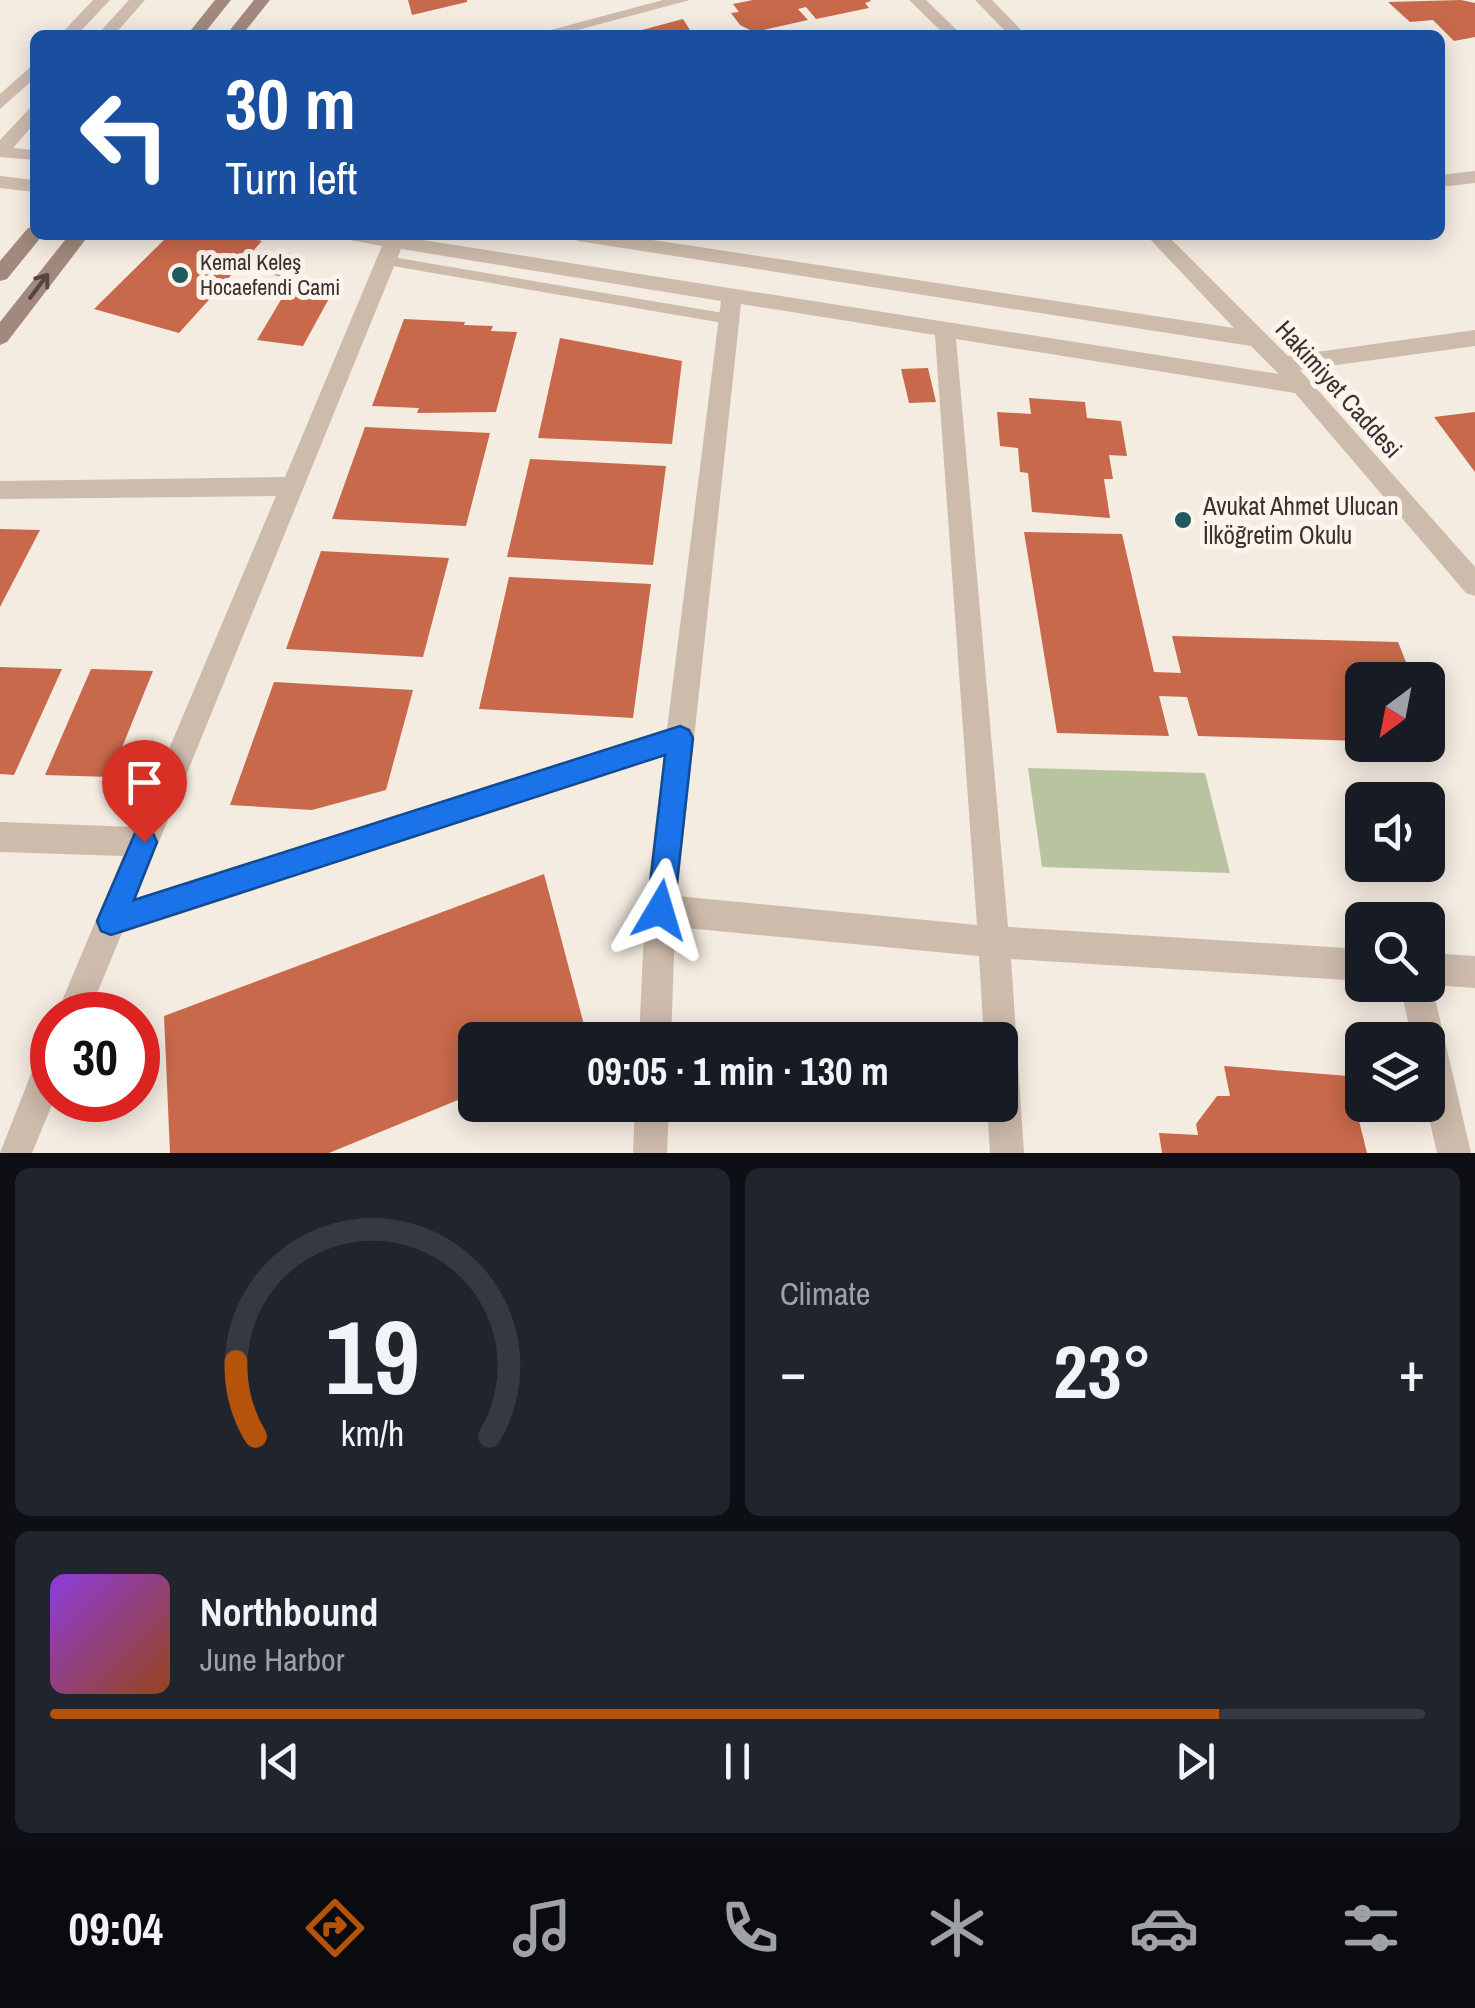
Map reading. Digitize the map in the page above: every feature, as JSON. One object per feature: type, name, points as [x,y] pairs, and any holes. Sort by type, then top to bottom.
[{"type":"street","points":[[73,30],[102,0]]},
{"type":"street","points":[[110,30],[137,0]]},
{"type":"street","points":[[198,30],[223,0]]},
{"type":"street","points":[[238,30],[262,0]]},
{"type":"street","points":[[560,30],[682,0]]},
{"type":"street","points":[[917,0],[949,30]]},
{"type":"street","points":[[982,0],[1013,30]]},
{"type":"street","points":[[0,104],[30,73]]},
{"type":"street","points":[[30,119],[0,152],[30,155]]},
{"type":"street","points":[[1445,181],[1475,178]]},
{"type":"street","points":[[0,182],[30,185]]},
{"type":"street","points":[[0,274],[30,238]]},
{"type":"street","points":[[0,338],[74,240]]},
{"type":"street","points":[[363,240],[390,251],[731,307],[945,330],[1301,386]]},
{"type":"street","points":[[610,240],[1258,340]]},
{"type":"street","name":"Hakimiyet Caddesi","points":[[1161,240],[1283,365],[1472,578]]},
{"type":"street","points":[[82,992],[390,251]]},
{"type":"street","points":[[656,1022],[660,910],[731,307]]},
{"type":"street","points":[[945,330],[1007,1153]]},
{"type":"street","points":[[1283,365],[1475,338]]},
{"type":"street","points":[[0,490],[291,486]]},
{"type":"street","points":[[111,921],[680,738]]},
{"type":"street","points":[[0,837],[144,842]]},
{"type":"street","points":[[660,910],[994,942],[1345,964]]},
{"type":"street","points":[[1445,970],[1475,972]]},
{"type":"street","points":[[1420,1002],[1454,1153]]},
{"type":"street","points":[[15,1153],[30,1117]]},
{"type":"street","points":[[650,1153],[651,1122]]},
{"type":"green space","points":[[1028,768],[1205,773],[1230,873],[1042,867]]},
{"type":"building","points":[[408,0],[467,0],[467,2],[412,15]]},
{"type":"building","points":[[753,0],[871,1],[865,3],[869,8],[816,19],[806,7],[798,9],[808,20],[763,30],[740,25],[731,13],[739,12],[733,4]]},
{"type":"building","points":[[1388,2],[1475,3],[1475,37],[1454,41],[1433,20],[1410,22]]},
{"type":"building","points":[[683,19],[690,30],[642,30]]},
{"type":"building","name":"Kemal Keleş Hocaefendi Cami","points":[[164,240],[262,241],[179,333],[94,309]]},
{"type":"building","points":[[290,253],[299,260],[294,271],[279,276],[265,273],[263,267],[269,258]]},
{"type":"building","points":[[288,288],[332,293],[303,346],[257,340]]},
{"type":"building","points":[[404,319],[465,322],[464,325],[493,326],[491,331],[517,332],[496,412],[417,413],[419,408],[372,406]]},
{"type":"building","points":[[560,338],[682,361],[672,444],[538,438]]},
{"type":"building","points":[[928,368],[936,402],[909,403],[901,369]]},
{"type":"building","points":[[1029,398],[1085,402],[1087,418],[1121,421],[1127,456],[1109,455],[1113,479],[1104,479],[1110,518],[1032,512],[1028,473],[1020,472],[1018,448],[1000,446],[997,412],[1031,414]]},
{"type":"building","points":[[1475,412],[1475,472],[1434,417]]},
{"type":"building","points":[[365,427],[490,433],[466,526],[332,519]]},
{"type":"building","points":[[530,459],[666,466],[653,565],[507,557]]},
{"type":"building","points":[[0,529],[40,530],[0,607]]},
{"type":"building","points":[[1024,532],[1122,534],[1154,672],[1181,673],[1172,636],[1398,642],[1406,662],[1345,662],[1345,740],[1198,736],[1187,697],[1159,696],[1169,736],[1057,733]]},
{"type":"building","points":[[321,551],[449,558],[423,657],[286,649]]},
{"type":"building","points":[[509,577],[651,584],[633,718],[479,709]]},
{"type":"building","points":[[0,667],[62,669],[14,775],[0,774]]},
{"type":"building","points":[[91,669],[153,671],[110,777],[45,775]]},
{"type":"building","points":[[274,682],[413,690],[386,790],[312,810],[230,805]]},
{"type":"building","points":[[544,874],[583,1022],[458,1022],[458,1100],[329,1153],[170,1153],[164,1016]]},
{"type":"building","points":[[1224,1066],[1345,1076],[1345,1122],[1359,1122],[1367,1153],[1162,1153],[1159,1133],[1198,1135],[1196,1124],[1217,1096],[1230,1096]]},
{"type":"place","name":"Kemal Keleş Hocaefendi Cami","points":[[180,275]]},
{"type":"place","name":"Avukat Ahmet Ulucan İlköğretim Okulu","points":[[1183,520]]},
{"type":"route","points":[[144,842],[111,921],[680,738],[660,910]]}]
